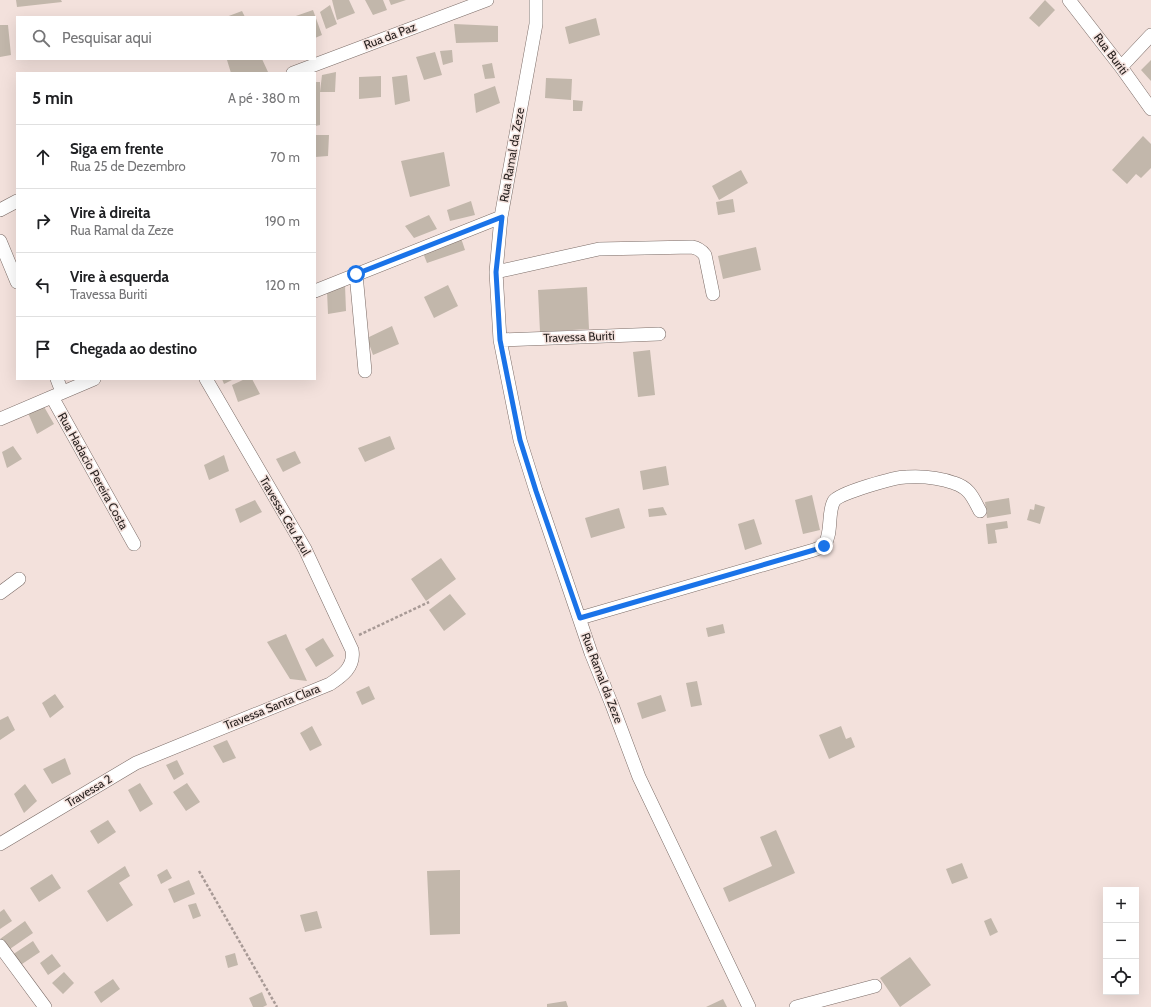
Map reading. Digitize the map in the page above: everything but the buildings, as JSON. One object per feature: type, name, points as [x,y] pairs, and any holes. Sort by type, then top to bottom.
[{"type":"street","name":"Rua da Paz","points":[[296,72],[487,0]]},
{"type":"street","name":"Rua Ramal da Zeze","points":[[536,0],[536,24],[502,217],[496,272],[500,340],[520,440],[591,654],[639,777],[749,1007]]},
{"type":"street","name":"Rua Buriti","points":[[1069,0],[1121,67],[1151,109]]},
{"type":"street","points":[[1121,67],[1151,35]]},
{"type":"street","points":[[0,210],[16,202]]},
{"type":"street","points":[[316,291],[502,217]]},
{"type":"street","points":[[0,241],[16,280]]},
{"type":"street","points":[[496,272],[599,249],[692,247],[697,248],[705,255],[713,294]]},
{"type":"street","points":[[356,274],[365,371]]},
{"type":"street","name":"Travessa Buriti","points":[[500,340],[659,334]]},
{"type":"street","name":"Rua Hadacio Pereira Costa","points":[[57,380],[57,395],[134,544]]},
{"type":"street","points":[[0,419],[92,380]]},
{"type":"street","name":"Travessa Céu Azul","points":[[207,380],[305,549],[348,640],[354,658]]},
{"type":"street","points":[[580,618],[824,546],[829,536],[832,506],[835,500],[846,494],[905,477],[932,478],[954,483],[970,492],[980,511]]},
{"type":"street","points":[[0,593],[19,580]]},
{"type":"street","name":"Travessa Santa Clara","points":[[181,744],[330,684],[343,675],[354,658]]},
{"type":"street","name":"Travessa 2","points":[[0,844],[136,763],[181,744]]},
{"type":"street","points":[[0,946],[45,1007]]},
{"type":"street","points":[[796,1007],[875,986]]},
{"type":"path","points":[[348,640],[429,602]]},
{"type":"path","points":[[199,871],[277,1007]]},
{"type":"route","points":[[356,274],[502,217],[496,272],[500,340],[520,440],[580,618],[824,546]]}]
